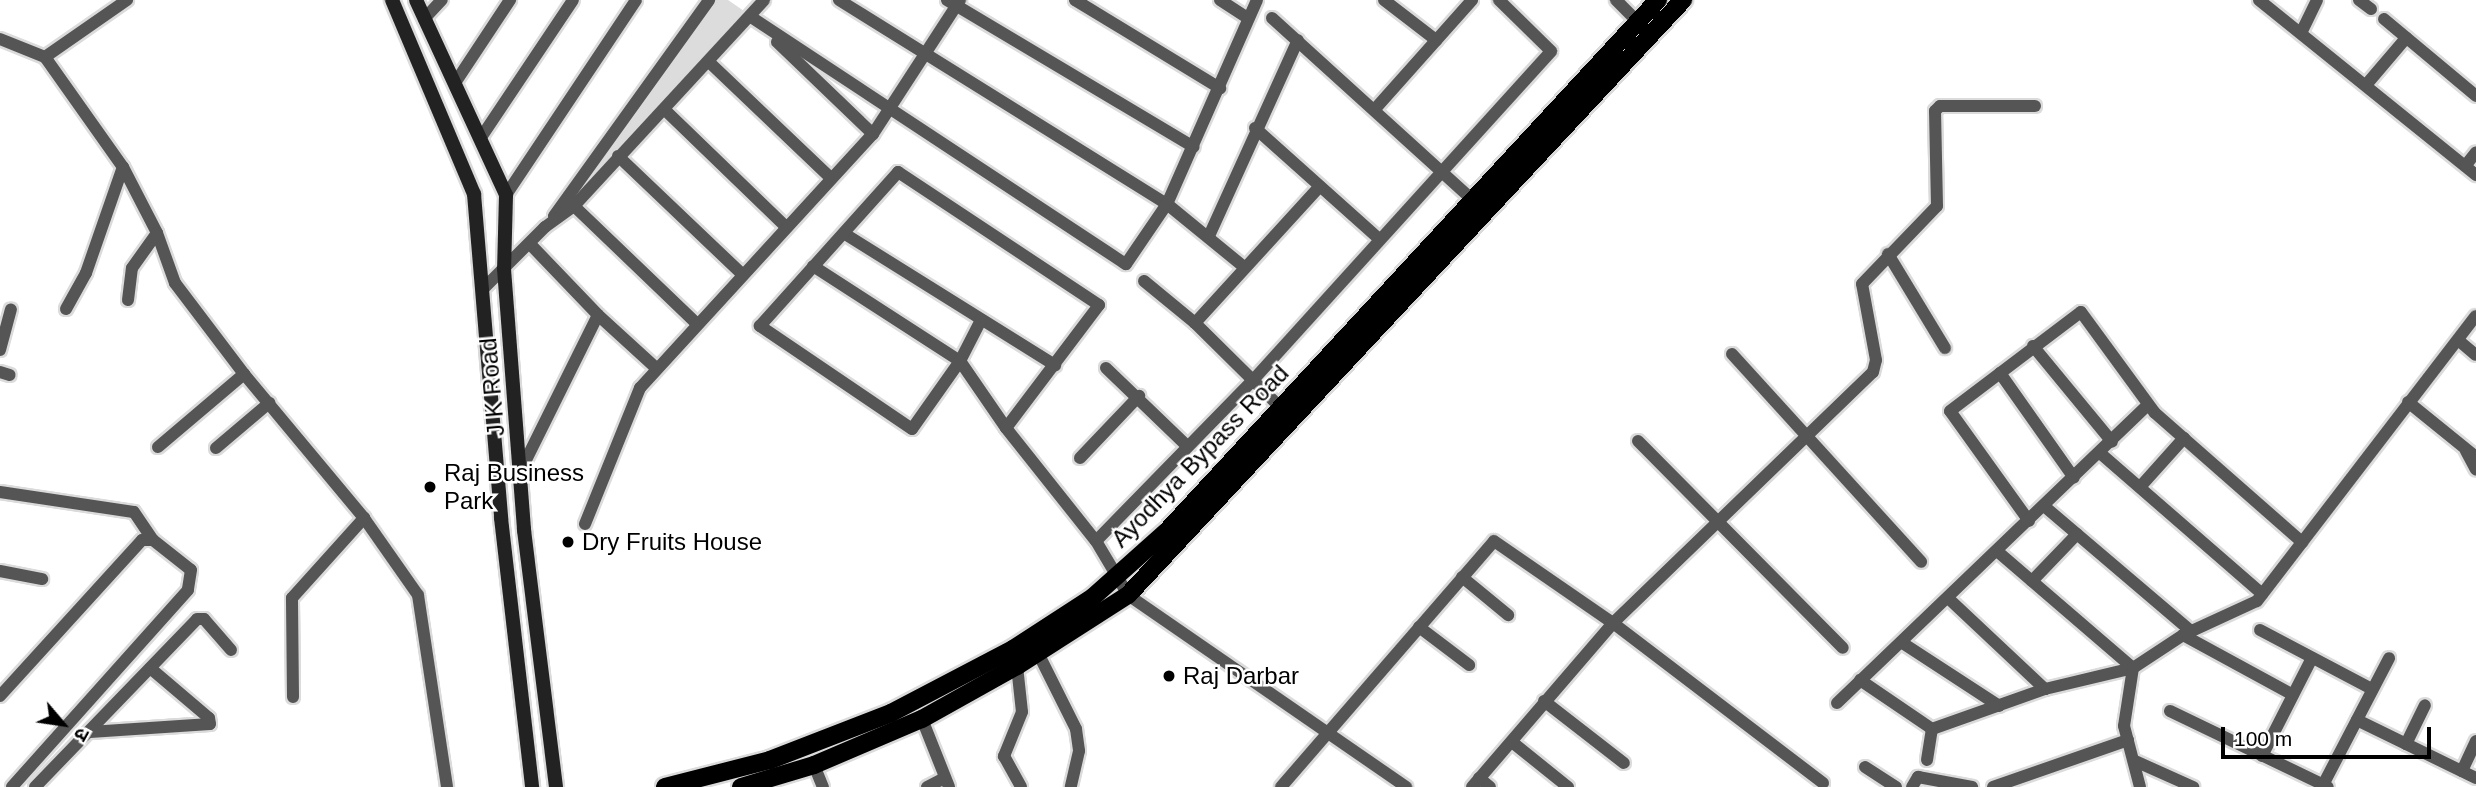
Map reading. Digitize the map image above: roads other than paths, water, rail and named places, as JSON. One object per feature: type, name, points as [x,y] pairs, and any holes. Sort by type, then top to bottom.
[{"type":"main road","name":"J K Road","points":[[392,0],[474,194],[501,518],[532,787]]},
{"type":"main road","name":"J K Road","points":[[416,0],[506,195],[504,270],[522,468],[524,530],[555,787]]},
{"type":"main road","name":"Ayodhya Bypass Road","points":[[665,787],[770,760],[891,713],[1013,649],[1093,597],[1166,532],[1658,0]]},
{"type":"main road","name":"Ayodhya Bypass Road","points":[[741,787],[814,765],[922,719],[1017,666],[1128,595],[1683,0]]},
{"type":"main road","points":[[487,340],[510,336]]},
{"type":"street","points":[[45,57],[127,0]]},
{"type":"street","points":[[424,19],[442,0]]},
{"type":"street","points":[[455,83],[510,0]]},
{"type":"street","points":[[480,139],[573,0]]},
{"type":"street","points":[[506,195],[636,0]]},
{"type":"street","points":[[483,289],[545,227],[709,0]]},
{"type":"street","points":[[839,0],[925,56],[1167,204],[1244,267]]},
{"type":"street","points":[[1075,0],[1220,88]]},
{"type":"street","points":[[1220,0],[1248,18]]},
{"type":"street","points":[[757,6],[890,112],[1126,264],[1167,204],[1257,0]]},
{"type":"street","points":[[1384,0],[1436,40]]},
{"type":"street","points":[[1375,110],[1472,0]]},
{"type":"street","points":[[1097,541],[1186,446],[1254,379],[1551,51],[1499,0]]},
{"type":"street","points":[[1616,0],[1638,22]]},
{"type":"street","points":[[2259,0],[2476,175]]},
{"type":"street","points":[[2302,32],[2317,0]]},
{"type":"street","points":[[2359,0],[2371,9]]},
{"type":"street","points":[[585,524],[640,388],[873,134],[925,56],[955,2],[1194,147]]},
{"type":"street","points":[[545,227],[574,206],[709,62],[757,6]]},
{"type":"street","points":[[757,6],[873,134]]},
{"type":"street","points":[[1272,18],[1486,213]]},
{"type":"street","points":[[2384,19],[2476,96]]},
{"type":"street","points":[[2366,85],[2406,38]]},
{"type":"street","points":[[0,39],[45,57],[123,167],[158,233],[176,283],[244,374],[363,518],[418,595],[446,787]]},
{"type":"street","points":[[1209,236],[1255,128],[1298,40]]},
{"type":"street","points":[[709,62],[831,178]]},
{"type":"street","points":[[1490,787],[1475,783],[1613,623],[1807,436],[1875,366],[1862,284],[1937,206],[1935,111],[1940,106],[2035,106]]},
{"type":"street","points":[[665,110],[786,227]]},
{"type":"street","points":[[1255,128],[1379,239]]},
{"type":"street","points":[[2466,165],[2476,152]]},
{"type":"street","points":[[618,156],[742,274]]},
{"type":"street","points":[[66,310],[86,273],[123,167]]},
{"type":"street","points":[[981,320],[960,361],[912,429],[760,326],[898,172],[1099,304],[1006,428]]},
{"type":"street","points":[[1195,323],[1320,186]]},
{"type":"street","points":[[574,206],[697,324]]},
{"type":"street","points":[[128,300],[132,268],[158,233]]},
{"type":"street","points":[[845,234],[1055,365]]},
{"type":"street","points":[[530,244],[598,315],[656,368]]},
{"type":"street","points":[[1888,254],[1945,348]]},
{"type":"street","points":[[813,266],[960,361],[1006,428],[1097,541],[1115,577],[1128,595],[1406,787]]},
{"type":"street","points":[[1144,281],[1195,323],[1282,409]]},
{"type":"street","points":[[0,350],[11,309]]},
{"type":"street","points":[[2029,521],[1950,411],[2081,312],[2148,405],[2302,542]]},
{"type":"street","points":[[522,468],[598,315]]},
{"type":"street","points":[[1932,729],[2045,689],[2133,668],[2187,633],[2257,601],[2408,401],[2476,316]]},
{"type":"street","points":[[2458,340],[2476,355]]},
{"type":"street","points":[[2033,346],[2112,442]]},
{"type":"street","points":[[1732,354],[1921,562]]},
{"type":"street","points":[[1106,368],[1139,396],[1186,446]]},
{"type":"street","points":[[2000,373],[2074,478]]},
{"type":"street","points":[[158,447],[244,374]]},
{"type":"street","points":[[1080,458],[1139,396]]},
{"type":"street","points":[[2408,401],[2476,457]]},
{"type":"street","points":[[216,448],[269,403]]},
{"type":"street","points":[[1837,702],[2148,405]]},
{"type":"street","points":[[2140,488],[2184,438]]},
{"type":"street","points":[[1638,441],[1843,648]]},
{"type":"street","points":[[2464,447],[2476,470]]},
{"type":"street","points":[[2100,453],[2263,594]]},
{"type":"street","points":[[0,492],[134,512],[153,540],[191,570],[188,590],[12,787]]},
{"type":"street","points":[[2044,506],[2187,633],[2292,695]]},
{"type":"street","points":[[293,697],[292,598],[363,518]]},
{"type":"street","points":[[2032,581],[2077,534]]},
{"type":"street","points":[[0,696],[130,552],[142,540],[153,540]]},
{"type":"street","points":[[1281,787],[1494,541],[1613,623],[1823,783]]},
{"type":"street","points":[[1997,551],[2133,668]]},
{"type":"street","points":[[0,571],[42,579]]},
{"type":"street","points":[[1462,577],[1508,615]]},
{"type":"street","points":[[1948,598],[2045,689]]},
{"type":"street","points":[[36,787],[197,619],[204,619],[231,650]]},
{"type":"street","points":[[1419,626],[1469,665]]},
{"type":"street","points":[[2260,630],[2372,689]]},
{"type":"street","points":[[1901,642],[1999,706]]},
{"type":"street","points":[[1038,653],[1076,729],[1079,751],[1071,787]]},
{"type":"street","points":[[2262,756],[2312,658]]},
{"type":"street","points":[[2170,711],[2325,786],[2389,658]]},
{"type":"street","points":[[1017,666],[1021,712],[1004,756],[1021,787]]},
{"type":"street","points":[[89,732],[210,724],[209,718],[150,668]]},
{"type":"street","points":[[2133,668],[2125,705],[2129,740],[2140,787]]},
{"type":"street","points":[[1860,680],[1932,729]]},
{"type":"street","points":[[1544,701],[1624,764]]},
{"type":"street","points":[[2406,744],[2425,705]]},
{"type":"street","points":[[922,719],[947,782],[927,787]]},
{"type":"street","points":[[2357,720],[2476,778]]},
{"type":"street","points":[[1927,760],[1932,729]]},
{"type":"street","points":[[1993,787],[2129,740]]},
{"type":"street","points":[[2462,771],[2476,741]]},
{"type":"street","points":[[1512,742],[1568,787]]},
{"type":"street","points":[[2135,761],[2193,787]]},
{"type":"street","points":[[814,765],[823,787]]},
{"type":"street","points":[[1866,766],[1896,787]]},
{"type":"street","points":[[1912,787],[1918,777],[1972,787]]},
{"type":"place","name":"Raj Business Park","points":[[430,487]]},
{"type":"place","name":"Dry Fruits House","points":[[568,542]]},
{"type":"place","name":"Raj Darbar","points":[[1169,676]]}]
